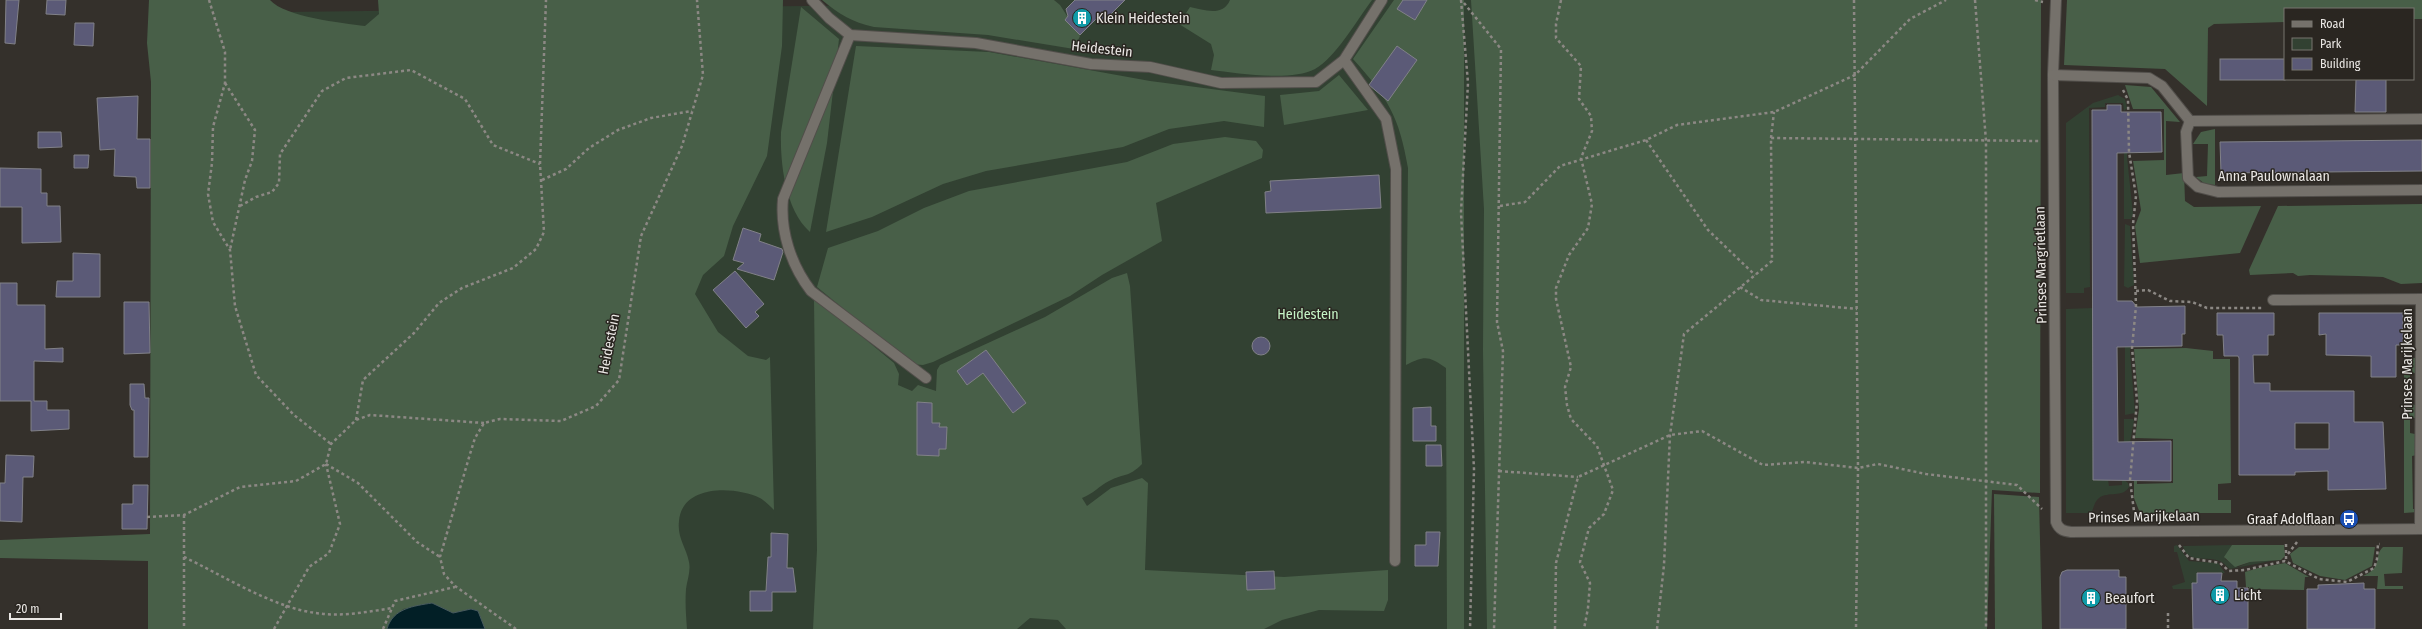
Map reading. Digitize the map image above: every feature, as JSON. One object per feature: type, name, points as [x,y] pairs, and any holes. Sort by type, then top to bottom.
[{"type":"street","points":[[812,0],[829,18],[850,35],[783,199],[781,217],[783,232],[800,277],[811,291],[926,378]]},
{"type":"street","name":"Heidestein","points":[[850,35],[976,43],[1090,64],[1150,67],[1221,83],[1316,82],[1344,60],[1382,0]]},
{"type":"street","name":"Prinses Margrietlaan","points":[[2056,0],[2052,75],[2058,526]]},
{"type":"street","points":[[1344,60],[1386,119],[1396,169],[1395,561]]},
{"type":"street","points":[[2052,75],[2149,78],[2162,86],[2190,121],[2422,119]]},
{"type":"street","name":"Anna Paulownalaan","points":[[2190,121],[2186,132],[2188,178],[2198,188],[2218,192],[2422,190]]},
{"type":"street","name":"Prinses Marijkelaan","points":[[2058,526],[2071,532],[2421,529],[2421,299],[2273,300]]},
{"type":"path","points":[[209,0],[225,52],[225,83],[213,128],[212,163],[208,194],[214,222],[230,250]]},
{"type":"path","points":[[274,629],[288,607],[309,567],[329,553],[340,524],[326,464],[331,444],[356,420],[363,380],[414,333],[439,303],[462,288],[513,268],[536,249],[544,232],[540,164],[546,0]]},
{"type":"path","name":"Heidestein","points":[[356,420],[370,415],[484,423],[500,419],[561,421],[596,406],[619,380],[641,236],[682,146],[703,75],[697,0]]},
{"type":"path","points":[[1461,0],[1468,83],[1461,212],[1474,469],[1470,629]]},
{"type":"path","points":[[1561,0],[1556,24],[1556,38],[1581,66],[1579,99],[1591,116],[1592,131],[1581,158],[1592,204],[1588,228],[1570,255],[1556,288],[1556,299],[1571,367],[1565,387],[1567,405],[1571,418],[1597,446],[1613,490],[1604,514],[1589,528],[1580,562],[1590,583],[1588,608],[1584,629]]},
{"type":"path","points":[[1854,0],[1858,468],[1856,629]]},
{"type":"path","points":[[1500,206],[1525,202],[1560,166],[1581,158],[1646,140],[1677,125],[1774,112],[1854,76],[1910,19],[1946,0]]},
{"type":"path","points":[[1975,0],[1986,141],[1988,482],[1986,629]]},
{"type":"path","points":[[1464,3],[1501,49],[1498,322],[1503,351],[1494,629]]},
{"type":"path","points":[[240,206],[256,197],[272,192],[279,183],[280,154],[322,91],[346,78],[411,70],[465,100],[493,145],[540,164]]},
{"type":"path","points":[[2122,77],[2122,85],[2128,100],[2129,152],[2136,196],[2132,224],[2136,291],[2132,348],[2137,401],[2130,480],[2136,531]]},
{"type":"path","points":[[225,83],[255,130],[252,161],[230,250],[235,306],[256,375],[294,415],[331,444]]},
{"type":"path","points":[[542,180],[566,169],[589,148],[618,130],[651,118],[692,111]]},
{"type":"path","points":[[1657,629],[1664,565],[1670,435],[1684,334],[1772,261],[1771,138],[1774,112]]},
{"type":"path","points":[[1771,138],[1856,137],[1986,141],[2053,140]]},
{"type":"path","points":[[1646,140],[1708,230],[1755,275]]},
{"type":"path","points":[[1740,287],[1761,300],[1857,309]]},
{"type":"path","points":[[2136,291],[2148,290],[2170,301],[2192,302],[2206,308],[2262,308],[2263,299],[2273,300]]},
{"type":"path","points":[[484,423],[475,438],[440,557],[444,574],[455,586],[516,629]]},
{"type":"path","points":[[1499,471],[1578,477],[1670,435],[1702,430],[1764,466],[1805,462],[1858,468],[1878,464],[1926,474],[2017,485],[2040,506],[2047,520],[2058,526]]},
{"type":"path","points":[[326,464],[358,483],[417,542],[440,557]]},
{"type":"path","points":[[147,517],[184,515],[240,487],[296,481],[326,464]]},
{"type":"path","points":[[1555,629],[1556,563],[1578,477]]},
{"type":"path","points":[[184,515],[184,629]]},
{"type":"path","points":[[2284,530],[2287,550],[2286,561]]},
{"type":"path","points":[[2172,544],[2179,544],[2189,558],[2220,562],[2229,571],[2245,570],[2286,561],[2320,579],[2347,582],[2374,568],[2377,559],[2378,544],[2386,544]]},
{"type":"path","points":[[184,557],[288,607],[316,613],[360,613],[392,608]]},
{"type":"path","points":[[383,629],[395,601],[455,586]]},
{"type":"path","points":[[2168,613],[2168,629]]},
{"type":"green space","points":[[149,0],[270,0],[277,6],[301,15],[365,26],[379,14],[378,0],[783,0],[782,46],[767,156],[733,226],[724,256],[703,275],[695,294],[718,332],[748,356],[766,360],[770,357],[774,510],[760,498],[737,491],[724,490],[699,494],[689,500],[682,509],[679,521],[679,532],[688,557],[689,565],[686,589],[687,629],[485,629],[478,611],[471,609],[453,613],[432,603],[403,609],[387,629],[148,629],[148,561],[0,558],[0,540],[150,534],[151,82],[147,43]]},
{"type":"green space","points":[[822,0],[1054,0],[1060,5],[1080,36],[1074,49],[988,35],[874,27],[859,23],[846,17]]},
{"type":"green space","name":"Heidestein","points":[[1054,0],[1796,0],[1794,629],[267,629],[285,12],[1056,3]]},
{"type":"green space","points":[[1230,0],[1372,0],[1346,38],[1331,56],[1315,69],[1292,75],[1264,76],[1211,70],[1214,55],[1211,44],[1179,24],[1190,7],[1213,11],[1223,9]]},
{"type":"green space","points":[[1394,0],[1464,0],[1464,629],[1447,629],[1446,368],[1427,358],[1423,358],[1406,365],[1408,168],[1401,135],[1390,109],[1375,85],[1353,59]]},
{"type":"green space","points":[[1471,0],[2041,0],[2040,493],[1992,490],[1987,629],[1487,629],[1483,350],[1484,209]]},
{"type":"green space","points":[[2067,0],[2422,0],[2422,19],[2414,19],[2414,8],[2284,8],[2284,22],[2214,24],[2208,28],[2207,106],[2165,69],[2064,65]]},
{"type":"green space","points":[[801,7],[839,39],[827,143],[810,232],[802,223],[790,199],[783,171],[781,144],[781,132]]},
{"type":"green space","points":[[856,46],[989,52],[1150,81],[1265,96],[1264,127],[1224,121],[1169,129],[1123,147],[986,171],[943,184],[872,217],[826,232]]},
{"type":"green space","points":[[1339,75],[1368,110],[1284,125],[1280,95],[1319,91]]},
{"type":"green space","points":[[2125,85],[2151,87],[2180,122],[2166,121],[2166,175],[2184,173],[2185,201],[2194,207],[2261,206],[2240,253],[2140,263],[2135,226],[2141,210],[2133,161],[2164,160],[2164,109],[2133,109]]},
{"type":"green space","points":[[2118,95],[2125,99],[2127,108],[2124,111],[2123,103],[2105,103],[2105,107],[2089,108],[2090,287],[2084,288],[2084,293],[2066,293],[2066,123],[2093,103]]},
{"type":"green space","points":[[2124,116],[2127,118],[2127,157],[2133,214],[2131,219],[2124,219]]},
{"type":"green space","points":[[2215,129],[2215,185],[2205,184],[2196,177],[2207,176],[2208,144],[2193,144],[2201,132]]},
{"type":"green space","points":[[1225,137],[1256,141],[1263,150],[1262,158],[1156,203],[1162,241],[1102,275],[1070,296],[933,362],[923,365],[911,364],[817,287],[828,248],[878,231],[924,208],[969,191],[1127,162],[1173,144]]},
{"type":"green space","points":[[2422,204],[2422,283],[2401,284],[2383,277],[2298,276],[2293,273],[2250,275],[2249,270],[2278,206]]},
{"type":"green space","points":[[2125,224],[2130,226],[2134,285],[2128,288],[2124,286]]},
{"type":"green space","points":[[1127,273],[1130,286],[1142,464],[1133,471],[1109,481],[1082,498],[1087,506],[1111,488],[1142,478],[1148,483],[1145,570],[1284,577],[1388,570],[1388,600],[1384,611],[1319,610],[1282,620],[1264,629],[1066,629],[1058,620],[1030,618],[1017,629],[813,629],[817,550],[814,299],[818,300],[894,363],[899,374],[898,385],[912,391],[918,385],[936,391],[937,370],[940,365],[1045,317],[1112,278]]},
{"type":"green space","points":[[2093,308],[2093,480],[2108,480],[2109,486],[2122,485],[2122,478],[2128,483],[2129,487],[2123,492],[2099,498],[2091,513],[2066,513],[2066,309]]},
{"type":"green space","points":[[2125,312],[2132,330],[2130,352],[2135,413],[2125,415]]},
{"type":"green space","points":[[2186,348],[2213,351],[2213,359],[2230,359],[2231,483],[2218,484],[2218,500],[2231,500],[2231,513],[2140,513],[2134,498],[2134,476],[2137,476],[2137,484],[2173,483],[2173,439],[2135,438],[2139,409],[2134,349]]},
{"type":"green space","points":[[2404,357],[2415,358],[2415,373],[2410,374],[2410,404],[2415,405],[2415,418],[2410,418],[2410,433],[2415,434],[2417,455],[2412,456],[2413,509],[2418,509],[2418,512],[2404,513]]},
{"type":"green space","points":[[2124,419],[2133,419],[2134,421],[2124,475]]},
{"type":"green space","points":[[1994,494],[2039,497],[2042,629],[1995,629]]},
{"type":"green space","points":[[2177,545],[2189,561],[2218,563],[2225,573],[2197,572],[2197,583],[2192,589],[2173,589],[2172,586],[2185,582],[2177,552],[2174,552],[2174,546]]},
{"type":"green space","points":[[2232,545],[2225,559],[2238,567],[2250,562],[2276,560],[2230,569],[2220,561],[2188,555],[2183,546]]},
{"type":"green space","points":[[2232,545],[2284,545],[2285,556],[2281,560],[2250,562],[2235,567],[2224,557]]},
{"type":"green space","points":[[2299,547],[2375,547],[2372,566],[2345,580],[2320,576],[2293,563],[2290,554]]},
{"type":"green space","points":[[2383,547],[2403,547],[2402,573],[2384,574],[2385,586],[2403,586],[2403,589],[2377,589],[2378,576],[2363,576],[2374,569],[2380,550]]},
{"type":"green space","points":[[2285,563],[2309,577],[2305,577],[2304,590],[2249,589],[2249,587],[2246,587],[2245,572]]},
{"type":"water","points":[[432,603],[453,613],[471,609],[478,611],[485,629],[387,629],[394,616],[399,612],[418,605]]},
{"type":"building","points":[[6,0],[19,0],[15,44],[5,43]]},
{"type":"building","points":[[47,0],[66,0],[65,15],[46,14]]},
{"type":"building","name":"Klein Heidestein","points":[[1075,0],[1125,0],[1104,21],[1099,16],[1080,35],[1065,20],[1068,16],[1066,9]]},
{"type":"building","points":[[1403,0],[1427,0],[1415,20],[1397,9]]},
{"type":"building","points":[[75,23],[94,23],[93,46],[74,45]]},
{"type":"building","points":[[1397,46],[1417,60],[1388,101],[1369,85]]},
{"type":"building","points":[[2220,59],[2284,59],[2284,80],[2220,80]]},
{"type":"building","points":[[2356,80],[2386,80],[2386,112],[2355,112]]},
{"type":"building","points":[[138,96],[137,139],[150,139],[150,188],[137,188],[136,177],[114,176],[115,149],[100,150],[97,98]]},
{"type":"building","points":[[2107,105],[2121,105],[2121,112],[2161,112],[2162,152],[2117,153],[2117,301],[2132,301],[2137,307],[2185,306],[2185,334],[2182,334],[2182,346],[2117,347],[2118,442],[2171,441],[2171,481],[2093,480],[2092,110],[2107,110]]},
{"type":"building","points":[[38,132],[61,132],[62,147],[38,148]]},
{"type":"building","points":[[2422,140],[2422,171],[2221,173],[2220,142]]},
{"type":"building","points":[[74,155],[89,155],[88,168],[74,168]]},
{"type":"building","points":[[0,168],[41,169],[41,193],[47,193],[47,206],[60,206],[61,242],[22,243],[22,207],[0,207]]},
{"type":"building","points":[[1379,175],[1381,208],[1266,213],[1265,192],[1271,191],[1270,181]]},
{"type":"building","points":[[743,228],[761,234],[759,241],[782,249],[783,252],[774,280],[737,269],[744,263],[733,260]]},
{"type":"building","points":[[73,253],[100,254],[100,297],[56,297],[57,281],[73,281]]},
{"type":"building","points":[[735,271],[764,304],[755,312],[759,316],[746,328],[713,290]]},
{"type":"building","points":[[0,283],[17,283],[17,305],[45,305],[45,349],[63,348],[63,362],[34,361],[34,401],[47,401],[47,410],[69,410],[69,429],[31,431],[31,401],[0,401]]},
{"type":"building","points":[[124,302],[149,302],[150,353],[124,354]]},
{"type":"building","points":[[2217,313],[2274,313],[2274,335],[2268,335],[2268,355],[2253,355],[2254,383],[2270,383],[2270,391],[2354,391],[2354,422],[2383,422],[2386,489],[2328,490],[2328,471],[2295,472],[2295,475],[2239,475],[2239,358],[2238,356],[2224,356],[2223,335],[2217,335]],"holes":[[[2295,423],[2329,423],[2329,449],[2295,449]]]},
{"type":"building","points":[[2319,313],[2403,313],[2403,345],[2396,345],[2396,377],[2371,377],[2371,356],[2326,355],[2326,334],[2319,335]]},
{"type":"building","points":[[1261,337],[1267,340],[1270,346],[1267,352],[1261,355],[1255,352],[1252,346],[1255,340]]},
{"type":"building","points":[[986,350],[1026,403],[1013,413],[983,373],[967,385],[957,371]]},
{"type":"building","points":[[130,384],[144,384],[145,398],[149,398],[148,457],[134,457],[134,410],[132,410],[130,405]]},
{"type":"building","points":[[917,402],[932,403],[932,423],[940,423],[939,427],[947,427],[946,449],[939,449],[939,456],[917,455]]},
{"type":"building","points":[[1431,407],[1431,426],[1436,426],[1436,441],[1413,441],[1413,408]]},
{"type":"building","points":[[1426,445],[1441,445],[1442,466],[1426,466]]},
{"type":"building","points":[[6,455],[34,456],[33,477],[23,477],[22,522],[0,521],[0,483],[5,483]]},
{"type":"building","points":[[133,485],[148,485],[147,529],[122,529],[122,504],[133,504]]},
{"type":"building","points":[[1426,532],[1440,532],[1438,566],[1415,566],[1415,545],[1426,545]]},
{"type":"building","points":[[771,533],[788,534],[787,568],[793,568],[796,592],[772,592],[772,611],[750,611],[750,591],[766,591],[768,557],[771,557]]},
{"type":"building","name":"Beaufort","points":[[2067,570],[2119,570],[2119,577],[2126,577],[2126,629],[2060,629],[2060,577],[2062,572]]},
{"type":"building","points":[[1274,571],[1275,589],[1247,590],[1246,572]]},
{"type":"building","name":"Licht","points":[[2197,573],[2222,573],[2221,581],[2237,581],[2237,588],[2248,588],[2248,629],[2193,629],[2192,583],[2197,583]]},
{"type":"building","points":[[2364,583],[2364,589],[2375,589],[2375,629],[2307,629],[2307,589],[2318,589],[2318,585]]},
{"type":"place","name":"Klein Heidestein","points":[[1082,18]]},
{"type":"place","name":"Graaf Adolflaan","points":[[2349,519]]},
{"type":"place","name":"Licht","points":[[2220,595]]},
{"type":"place","name":"Beaufort","points":[[2091,598]]}]
